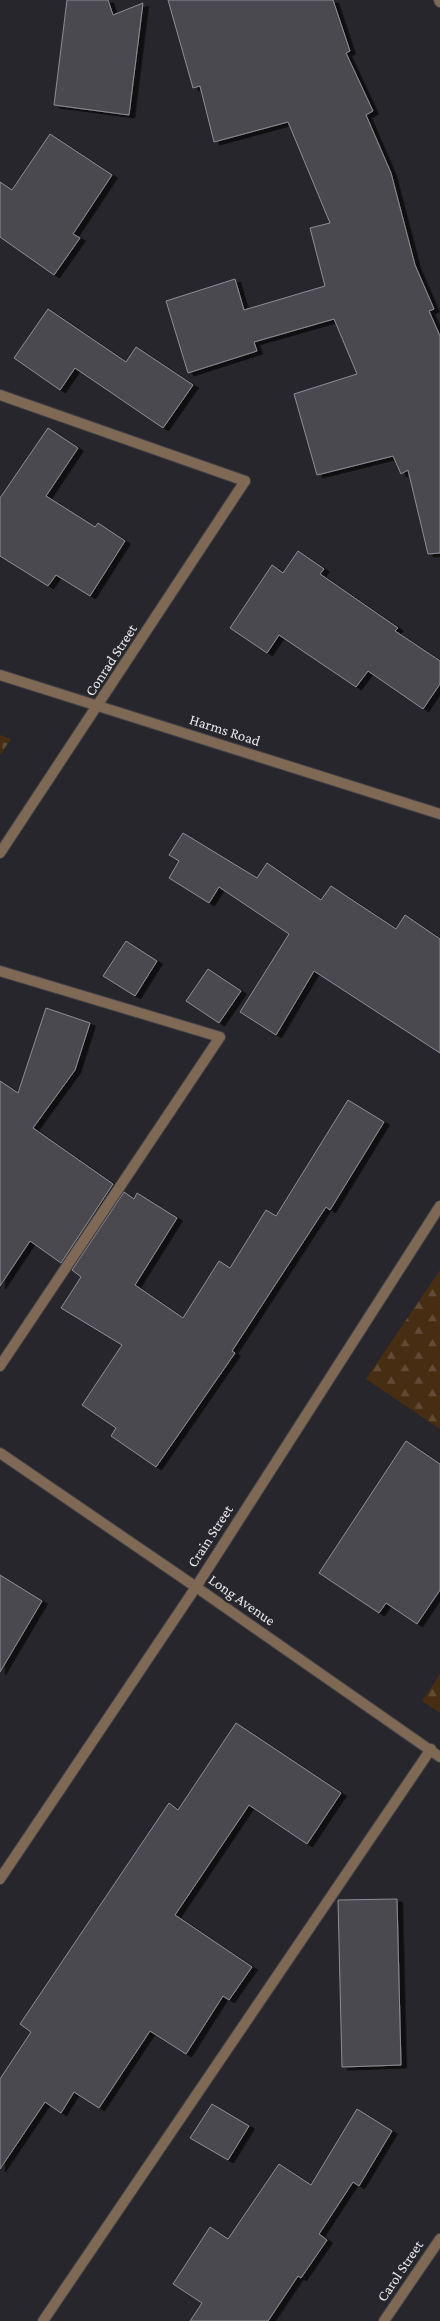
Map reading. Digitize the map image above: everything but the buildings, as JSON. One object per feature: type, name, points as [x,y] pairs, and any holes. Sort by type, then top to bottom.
[{"type":"street","name":"Conrad Street","points":[[0,395],[245,481],[0,853]]},
{"type":"street","name":"Harms Road","points":[[0,675],[440,814]]},
{"type":"street","points":[[0,971],[220,1037],[0,1366]]},
{"type":"street","name":"Crain Street","points":[[0,1878],[196,1587],[440,1206]]},
{"type":"street","name":"Long Avenue","points":[[0,1453],[430,1749],[440,1758]]},
{"type":"street","points":[[43,2321],[430,1749]]},
{"type":"street","name":"Carol Street","points":[[384,2321],[440,2238]]},
{"type":"green space","points":[[0,735],[11,739],[0,755]]},
{"type":"green space","points":[[440,1270],[440,1429],[366,1379]]},
{"type":"green space","points":[[440,1674],[440,1713],[422,1701]]}]
